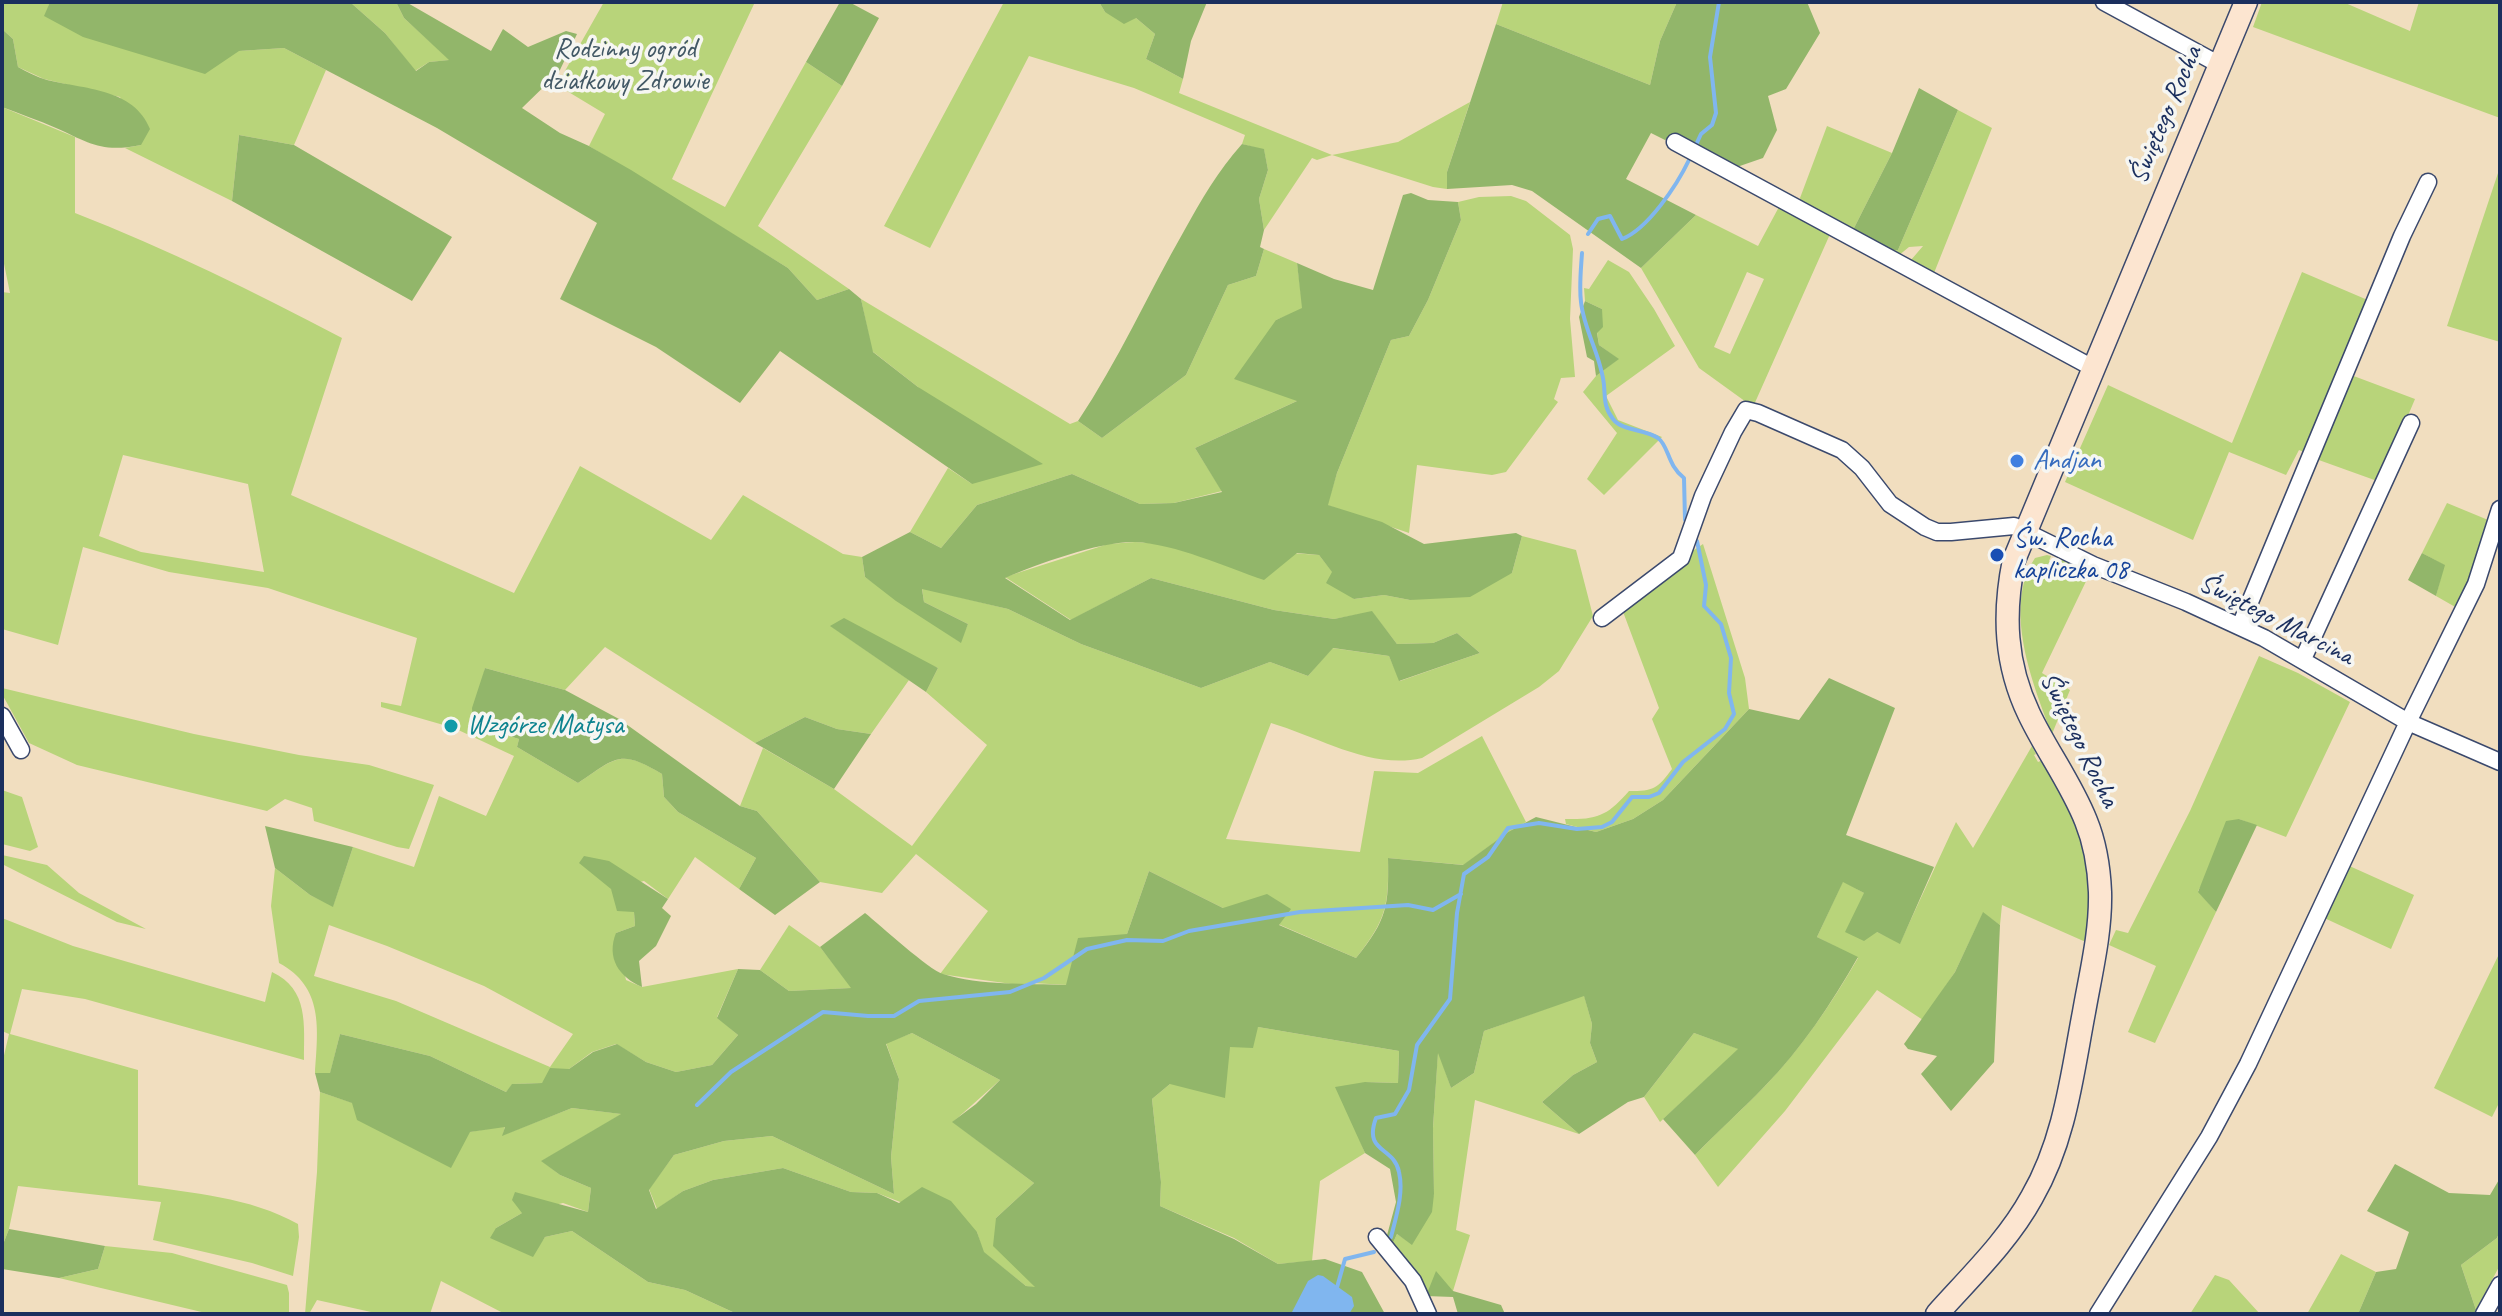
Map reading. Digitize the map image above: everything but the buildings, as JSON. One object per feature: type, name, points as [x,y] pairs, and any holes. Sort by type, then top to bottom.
[{"type":"street","points":[[2104,2],[2220,65]]},
{"type":"street","name":"Świętego Rocha","points":[[1937,1314],[2003,1240],[2024,1211],[2047,1169],[2062,1126],[2070,1089],[2099,919],[2098,866],[2087,822],[2029,714],[2009,654],[2009,585],[2014,560],[2246,2]]},
{"type":"street","points":[[1675,142],[2093,368]]},
{"type":"street","points":[[2240,626],[2402,236],[2428,182]]},
{"type":"street","points":[[1602,618],[1681,558],[1703,496],[1746,410],[1842,450],[1862,468],[1890,504],[1925,527],[1937,532],[1951,532],[2014,526],[2025,531]]},
{"type":"street","points":[[2303,659],[2411,423]]},
{"type":"street","points":[[2098,1314],[2209,1137],[2248,1064],[2476,584],[2500,509]]},
{"type":"street","name":"Świętego Marcina","points":[[2025,531],[2093,565],[2240,626],[2303,659],[2408,722],[2500,762]]},
{"type":"street","points":[[2,716],[21,750]]},
{"type":"street","points":[[1377,1237],[1413,1281],[1428,1314]]},
{"type":"street","points":[[2484,1314],[2500,1285]]},
{"type":"green space","points":[[2,2],[50,2],[45,16],[239,51],[284,48],[326,70],[294,145],[239,135],[232,201],[125,148],[141,145],[120,97],[44,79],[18,67],[13,39],[2,29]]},
{"type":"green space","points":[[50,2],[350,2],[385,33],[416,71],[429,62],[449,60],[404,18],[396,2],[406,2],[491,51],[503,29],[528,47],[566,31],[577,34],[559,72],[522,108],[560,133],[631,170],[788,268],[817,300],[849,289],[861,299],[873,352],[918,387],[1043,464],[972,484],[780,351],[740,403],[656,347],[560,299],[597,223],[437,128],[284,48],[239,51],[205,74],[83,37],[44,16]]},
{"type":"green space","points":[[350,2],[396,2],[404,18],[450,60],[429,62],[415,71],[385,33]]},
{"type":"green space","name":"Rodzinny ogród działkowy Zdrowie","points":[[604,2],[755,2],[672,179],[725,207],[806,62],[842,86],[758,226],[849,289],[817,300],[788,268],[589,146],[605,114],[557,85]]},
{"type":"green space","points":[[840,2],[849,2],[879,18],[842,86],[806,62]]},
{"type":"green space","points":[[1004,2],[1099,2],[1105,12],[1136,18],[1155,34],[1146,59],[1183,79],[1179,93],[1332,155],[1317,160],[1312,158],[1264,230],[1259,199],[1268,170],[1264,150],[1242,144],[1245,135],[1134,88],[1029,56],[930,248],[884,226]]},
{"type":"green space","points":[[1099,2],[1207,2],[1191,41],[1183,79],[1146,59],[1155,34],[1136,18],[1124,24],[1105,12]]},
{"type":"green space","points":[[1503,2],[1677,2],[1660,41],[1650,85],[1496,24]]},
{"type":"green space","points":[[1677,2],[1807,2],[1820,33],[1786,89],[1768,96],[1777,130],[1763,158],[1734,168],[1678,134],[1665,140],[1651,133],[1626,179],[1696,215],[1641,268],[1532,191],[1512,185],[1447,189],[1447,172],[1496,24],[1650,85],[1660,41]]},
{"type":"green space","points":[[2262,2],[2343,2],[2410,31],[2419,2],[2500,2],[2500,118],[2253,27]]},
{"type":"green space","points":[[2,29],[13,39],[18,67],[47,80],[106,92],[132,105],[150,129],[141,145],[116,148],[96,145],[2,107]]},
{"type":"green space","points":[[1919,88],[1958,110],[1898,250],[1888,250],[1852,232],[1892,153]]},
{"type":"green space","points":[[1470,102],[1447,172],[1447,189],[1332,155],[1398,142]]},
{"type":"green space","points":[[2,107],[75,137],[75,213],[210,272],[342,338],[291,495],[514,593],[580,466],[711,540],[743,495],[843,554],[862,557],[865,577],[960,642],[968,624],[924,602],[922,588],[1008,609],[1081,644],[1201,688],[1270,662],[1308,676],[1332,648],[1389,656],[1400,681],[1480,653],[1457,633],[1433,643],[1397,644],[1372,612],[1334,619],[1274,610],[1151,578],[1071,620],[1005,577],[1108,544],[1135,542],[1319,555],[1354,599],[1384,595],[1410,600],[1512,573],[1522,536],[1576,550],[1593,616],[1559,671],[1539,687],[1422,758],[1403,761],[1364,756],[1271,723],[1226,839],[1360,852],[1374,771],[1418,773],[1482,736],[1526,822],[1464,865],[1388,858],[1384,912],[1356,958],[1278,924],[1223,908],[1149,871],[1127,934],[1067,985],[1019,985],[940,974],[988,911],[916,854],[882,893],[820,882],[757,811],[740,806],[763,748],[834,789],[912,846],[987,745],[926,692],[938,668],[831,626],[909,680],[871,734],[837,729],[805,717],[755,743],[605,647],[565,690],[485,668],[473,725],[519,739],[517,747],[578,783],[618,759],[648,766],[662,774],[664,797],[678,812],[756,858],[739,889],[695,857],[668,899],[644,881],[611,889],[634,912],[635,926],[616,933],[626,980],[642,987],[738,969],[717,1017],[738,1035],[712,1065],[676,1072],[646,1062],[616,1044],[592,1052],[542,1083],[513,1084],[506,1092],[430,1056],[340,1034],[330,1074],[315,1073],[317,1025],[311,997],[294,973],[279,963],[271,906],[275,868],[310,895],[333,906],[353,847],[414,867],[439,796],[486,816],[514,756],[454,728],[381,707],[381,702],[401,706],[417,638],[268,588],[169,572],[83,547],[58,645],[2,629],[2,292],[10,293],[2,254]],"holes":[[[123,455],[248,484],[264,572],[141,552],[99,536]],[[329,925],[484,986],[573,1034],[550,1067],[396,1001],[314,976]]]},
{"type":"green space","points":[[1958,110],[1992,128],[1934,273],[1911,260],[1923,246],[1909,247],[1898,256],[1888,250],[1898,250]]},
{"type":"green space","points":[[1827,126],[1892,153],[1852,232],[1802,206],[1800,198]]},
{"type":"green space","points":[[239,135],[294,145],[452,237],[412,301],[232,201]]},
{"type":"green space","points":[[1242,144],[1264,149],[1268,170],[1259,199],[1264,230],[1260,247],[1264,249],[1256,276],[1228,285],[1186,375],[1102,438],[1078,421],[1204,197]]},
{"type":"green space","points":[[2500,167],[2500,342],[2447,326]]},
{"type":"green space","points":[[1411,193],[1428,200],[1458,202],[1461,220],[1428,300],[1409,336],[1391,340],[1337,473],[1328,505],[1382,522],[1424,544],[1516,533],[1522,536],[1512,573],[1470,597],[1410,600],[1384,595],[1354,599],[1326,583],[1332,572],[1319,555],[1297,553],[1264,580],[1184,551],[1135,542],[1087,549],[1005,578],[1070,620],[1151,578],[1274,610],[1334,619],[1372,611],[1397,644],[1433,643],[1457,633],[1480,653],[1399,681],[1389,656],[1333,648],[1308,676],[1270,662],[1201,688],[1081,644],[1008,609],[922,589],[924,602],[968,624],[961,643],[865,577],[862,557],[910,532],[941,548],[977,505],[1072,474],[1140,504],[1174,503],[1222,492],[1195,448],[1297,401],[1234,379],[1276,320],[1302,308],[1297,263],[1334,279],[1373,290],[1403,195]]},
{"type":"green space","points":[[1511,196],[1526,201],[1570,235],[1573,249],[1570,319],[1575,377],[1561,378],[1554,399],[1558,402],[1506,472],[1492,475],[1417,465],[1409,533],[1327,505],[1391,340],[1409,336],[1428,300],[1461,220],[1458,202],[1479,197]]},
{"type":"green space","points":[[1780,205],[1831,232],[1753,407],[1699,368],[1641,268],[1696,215],[1758,246]],"holes":[[[1747,272],[1764,279],[1730,354],[1714,347]]]},
{"type":"green space","points":[[1264,249],[1297,263],[1303,309],[1276,320],[1299,400],[1195,448],[1222,491],[1174,503],[1140,504],[1072,474],[977,505],[941,548],[910,532],[948,468],[972,484],[918,387],[872,351],[861,299],[1070,424],[1078,421],[1102,438],[1186,375],[1228,285],[1256,276]]},
{"type":"green space","points":[[1608,260],[1629,272],[1675,346],[1606,396],[1618,420],[1662,437],[1604,495],[1587,479],[1617,433],[1583,392],[1596,376],[1618,359],[1599,345],[1597,332],[1602,309],[1585,301],[1584,288],[1589,289]]},
{"type":"green space","points":[[2302,272],[2370,301],[2306,453],[2299,450],[2286,475],[2229,452],[2193,540],[2065,482],[2108,385],[2232,443]]},
{"type":"green space","points":[[1585,301],[1602,309],[1603,327],[1597,333],[1599,345],[1619,359],[1596,376],[1594,361],[1587,357],[1579,317]]},
{"type":"green space","points":[[2351,375],[2415,399],[2380,482],[2316,459]]},
{"type":"green space","points":[[2447,503],[2493,522],[2457,608],[2436,596],[2444,565],[2422,553]]},
{"type":"green space","points":[[1703,544],[1745,678],[1749,709],[1663,800],[1633,819],[1596,832],[1566,824],[1565,819],[1602,814],[1629,791],[1654,788],[1672,769],[1652,719],[1659,708],[1622,609],[1691,548],[1694,550]]},
{"type":"green space","points":[[2422,553],[2445,565],[2436,596],[2408,580]]},
{"type":"green space","points":[[2051,556],[2049,561],[2058,566],[2062,560],[2090,573],[2042,673],[2070,690],[2052,734],[2030,670],[2021,622],[2025,578],[2035,558]]},
{"type":"green space","points":[[844,618],[938,668],[926,692],[830,626]]},
{"type":"green space","points":[[2259,656],[2298,673],[2350,702],[2286,837],[2239,819],[2198,891],[2216,912],[2155,1043],[2128,1032],[2156,966],[2109,945],[2116,930],[2128,933],[2190,811]]},
{"type":"green space","points":[[485,668],[565,690],[619,719],[740,806],[757,811],[820,882],[775,915],[739,889],[756,858],[678,812],[664,797],[662,774],[636,761],[618,759],[578,783],[517,747],[519,739],[473,725],[472,708]]},
{"type":"green space","points":[[1829,678],[1895,708],[1846,835],[1934,867],[1900,944],[1877,932],[1864,941],[1845,932],[1864,893],[1843,882],[1817,937],[1858,957],[1827,1008],[1791,1057],[1695,1155],[1663,1119],[1738,1049],[1694,1033],[1644,1097],[1628,1102],[1579,1134],[1542,1102],[1573,1075],[1597,1062],[1590,1043],[1592,1024],[1584,996],[1484,1031],[1474,1073],[1451,1088],[1438,1053],[1432,1212],[1412,1245],[1397,1234],[1392,1245],[1386,1239],[1396,1202],[1390,1169],[1365,1153],[1335,1087],[1365,1082],[1398,1083],[1399,1051],[1258,1027],[1253,1048],[1230,1047],[1225,1098],[1170,1084],[1152,1099],[1161,1182],[1160,1206],[1234,1239],[1278,1264],[1325,1259],[1362,1272],[1385,1314],[737,1314],[685,1290],[648,1282],[572,1231],[545,1237],[533,1257],[490,1238],[496,1228],[522,1213],[512,1200],[515,1192],[588,1212],[591,1188],[560,1175],[541,1161],[621,1114],[572,1108],[502,1136],[505,1127],[470,1132],[451,1168],[357,1120],[352,1103],[320,1092],[315,1073],[330,1073],[340,1034],[430,1056],[506,1092],[512,1084],[542,1083],[550,1068],[569,1069],[593,1052],[617,1044],[646,1062],[676,1072],[712,1065],[738,1035],[717,1018],[738,969],[760,970],[789,991],[851,988],[820,947],[865,913],[916,956],[943,974],[988,982],[1066,985],[1078,938],[1127,934],[1149,871],[1223,908],[1267,894],[1291,909],[1279,925],[1356,958],[1384,912],[1388,858],[1463,865],[1508,832],[1536,817],[1596,832],[1633,819],[1663,800],[1749,709],[1799,720]],"holes":[[[912,1033],[1000,1080],[952,1122],[1034,1183],[996,1218],[993,1246],[1035,1287],[1026,1286],[984,1252],[977,1232],[951,1201],[922,1187],[899,1203],[877,1193],[851,1192],[783,1168],[713,1180],[683,1191],[656,1209],[649,1190],[674,1155],[724,1141],[772,1136],[894,1194],[891,1157],[899,1079],[886,1044]]]},
{"type":"green space","points":[[2,688],[194,734],[369,765],[434,785],[409,849],[397,847],[314,821],[312,808],[285,799],[267,811],[77,765],[29,743],[2,694]]},
{"type":"green space","points":[[805,717],[837,729],[871,734],[834,789],[755,743]]},
{"type":"green space","points":[[2032,746],[2038,762],[2043,760],[2077,821],[2091,874],[2088,943],[2002,905],[2000,925],[1983,913],[1955,972],[1923,1020],[1877,990],[1785,1111],[1718,1187],[1695,1155],[1792,1055],[1827,1008],[1858,958],[1817,937],[1843,881],[1864,893],[1877,932],[1900,943],[1956,822],[1973,848]]},
{"type":"green space","points":[[2,790],[22,797],[38,847],[30,851],[2,844]]},
{"type":"green space","points":[[2239,819],[2257,825],[2216,912],[2198,892],[2226,821]]},
{"type":"green space","points":[[265,826],[353,847],[333,907],[310,895],[275,868]]},
{"type":"green space","points":[[2,855],[47,865],[79,893],[146,929],[117,922],[2,864]]},
{"type":"green space","points":[[584,856],[609,861],[668,899],[662,908],[671,916],[656,946],[639,961],[642,987],[621,972],[613,951],[616,933],[635,926],[634,912],[617,911],[611,889],[579,863]]},
{"type":"green space","points":[[2345,864],[2414,895],[2391,949],[2320,916]]},
{"type":"green space","points":[[1983,912],[2000,925],[1994,1062],[1951,1111],[1921,1074],[1937,1056],[1908,1049],[1904,1044],[1955,972]]},
{"type":"green space","points":[[2,918],[73,946],[265,1002],[272,972],[293,988],[304,1021],[304,1060],[85,999],[22,989],[10,1034],[138,1070],[138,1185],[241,1202],[298,1224],[293,1276],[153,1240],[161,1202],[18,1186],[2,1247],[2,1064],[9,1034],[2,1031]]},
{"type":"green space","points":[[789,925],[820,947],[852,988],[789,991],[760,970]]},
{"type":"green space","points":[[2500,952],[2500,1101],[2492,1117],[2434,1088]]},
{"type":"green space","points":[[1584,995],[1592,1024],[1590,1043],[1597,1062],[1573,1075],[1542,1102],[1579,1134],[1475,1100],[1456,1230],[1470,1235],[1453,1291],[1426,1293],[1414,1269],[1392,1245],[1397,1234],[1412,1244],[1434,1194],[1433,1128],[1438,1050],[1451,1088],[1474,1073],[1484,1031]]},
{"type":"green space","points":[[1258,1027],[1399,1051],[1398,1083],[1365,1082],[1357,1133],[1365,1153],[1320,1181],[1312,1261],[1278,1264],[1234,1238],[1160,1206],[1161,1182],[1152,1099]]},
{"type":"green space","points":[[912,1033],[1000,1080],[953,1122],[1034,1183],[996,1218],[1036,1288],[1026,1286],[983,1252],[977,1232],[877,1193],[851,1192],[783,1168],[713,1180],[683,1191],[657,1209],[649,1189],[674,1155],[724,1141],[772,1136],[894,1194],[891,1157],[899,1079],[886,1043]]},
{"type":"green space","points":[[1694,1033],[1739,1049],[1660,1122],[1644,1097]]},
{"type":"green space","points":[[320,1092],[469,1132],[505,1126],[503,1135],[572,1108],[622,1114],[542,1161],[560,1175],[591,1188],[588,1212],[563,1203],[522,1213],[496,1228],[535,1251],[545,1237],[572,1231],[648,1282],[685,1290],[737,1314],[505,1314],[441,1281],[430,1314],[380,1314],[317,1300],[309,1314],[305,1314]]},
{"type":"green space","points":[[2395,1164],[2449,1193],[2490,1195],[2500,1178],[2500,1231],[2497,1238],[2461,1265],[2476,1310],[2474,1314],[2358,1314],[2376,1272],[2396,1269],[2409,1232],[2367,1211]]},
{"type":"green space","points":[[9,1229],[105,1246],[98,1269],[59,1278],[2,1269],[2,1247]]},
{"type":"green space","points":[[2500,1231],[2500,1265],[2476,1310],[2461,1265],[2497,1238]]},
{"type":"green space","points":[[105,1246],[172,1253],[287,1285],[289,1314],[210,1314],[59,1278],[98,1269]]},
{"type":"green space","points":[[2341,1254],[2376,1272],[2358,1314],[2307,1314]]},
{"type":"green space","points":[[1436,1271],[1453,1291],[1501,1305],[1505,1314],[1458,1314],[1453,1297],[1426,1296]]},
{"type":"green space","points":[[2215,1275],[2229,1280],[2260,1314],[2190,1314]]},
{"type":"water","points":[[1318,1275],[1352,1297],[1354,1306],[1349,1314],[1291,1314],[1308,1281]]},
{"type":"waterway","points":[[1695,147],[1701,134],[1712,125],[1716,113],[1710,57],[1719,2]]},
{"type":"waterway","points":[[1588,234],[1598,219],[1610,216],[1622,239],[1632,234],[1661,205],[1689,160]]},
{"type":"waterway","points":[[1582,253],[1580,290],[1583,313],[1600,363],[1608,411],[1622,426],[1653,435],[1662,441],[1674,467],[1684,478],[1685,520]]},
{"type":"waterway","points":[[1391,1237],[1400,1197],[1399,1172],[1396,1164],[1376,1144],[1373,1129],[1376,1118],[1395,1114],[1409,1090],[1417,1045],[1450,999],[1457,913],[1464,874],[1488,857],[1508,828],[1539,823],[1577,829],[1602,827],[1612,822],[1632,797],[1649,797],[1659,793],[1683,762],[1725,729],[1734,714],[1729,693],[1731,658],[1721,624],[1704,606],[1706,585],[1697,541]]},
{"type":"waterway","points":[[697,1105],[731,1072],[823,1012],[894,1016],[919,1001],[1010,992],[1044,978],[1087,949],[1127,940],[1163,941],[1189,931],[1300,912],[1408,905],[1433,910],[1461,894]]},
{"type":"waterway","points":[[1336,1291],[1345,1259],[1374,1252]]},
{"type":"place","name":"Andjan","points":[[2017,461]]},
{"type":"place","name":"Św. Rocha kapliczka 08","points":[[1997,555]]},
{"type":"place","name":"Wzgórze Matysa","points":[[451,726]]}]
